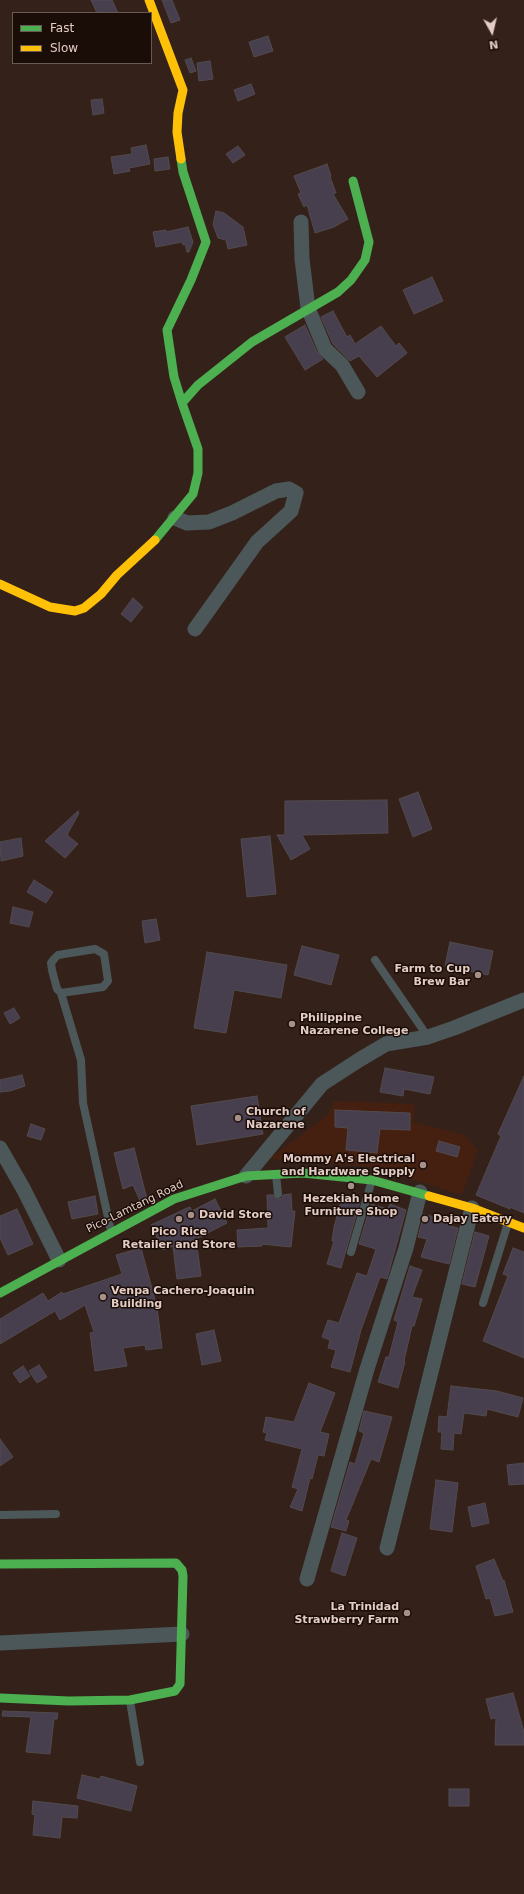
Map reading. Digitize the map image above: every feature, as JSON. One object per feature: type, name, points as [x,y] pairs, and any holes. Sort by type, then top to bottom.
[{"type":"street","points":[[0,584],[50,607],[75,611],[84,608],[101,594],[117,575],[159,536],[193,494],[198,473],[198,449],[174,377],[167,330],[191,280],[206,242],[183,172],[177,132],[178,113],[183,90],[150,0]]},
{"type":"street","points":[[182,403],[198,385],[252,342],[308,308],[338,292],[351,280],[365,260],[369,242],[354,181]]},
{"type":"street","points":[[301,222],[302,259],[308,308],[325,349],[342,365],[358,392]]},
{"type":"street","points":[[175,518],[187,523],[209,522],[232,513],[276,491],[289,489],[296,493],[291,511],[257,542],[195,629]]},
{"type":"street","points":[[246,1176],[322,1084],[386,1044],[428,1036],[454,1028],[524,1000]]},
{"type":"street","points":[[0,1148],[24,1190],[59,1260]]},
{"type":"street","name":"Pico-Lamtang Road","points":[[0,1293],[174,1199],[246,1176],[310,1173],[372,1180],[420,1192],[472,1208],[524,1228]]},
{"type":"street","points":[[307,1579],[367,1369],[403,1256],[420,1192]]},
{"type":"street","points":[[387,1548],[472,1208]]},
{"type":"street","points":[[0,1564],[176,1563],[182,1570],[183,1576],[180,1684],[178,1688],[170,1693],[130,1700],[69,1701],[0,1698]]},
{"type":"street","points":[[0,1643],[182,1634]]},
{"type":"lane","points":[[61,993],[103,987],[108,981],[104,954],[95,949],[58,955],[51,963],[57,989],[61,993],[81,1060],[83,1103],[111,1232]]},
{"type":"lane","points":[[374,960],[428,1036]]},
{"type":"lane","points":[[276,1174],[278,1194]]},
{"type":"lane","points":[[351,1252],[372,1180]]},
{"type":"lane","points":[[483,1303],[508,1221]]},
{"type":"lane","points":[[0,1516],[56,1514]]},
{"type":"lane","points":[[130,1700],[140,1762]]},
{"type":"shaded area","points":[[334,1101],[415,1104],[413,1122],[465,1135],[478,1150],[462,1195],[373,1167],[269,1159],[329,1114]]},
{"type":"building","points":[[91,0],[112,0],[118,12],[97,12]]},
{"type":"building","points":[[162,0],[172,0],[180,20],[171,23]]},
{"type":"building","points":[[268,36],[273,51],[254,57],[249,42]]},
{"type":"building","points":[[191,58],[196,71],[190,73],[185,60]]},
{"type":"building","points":[[210,61],[213,79],[199,81],[197,63]]},
{"type":"building","points":[[251,84],[255,94],[238,101],[234,90]]},
{"type":"building","points":[[102,99],[104,113],[93,115],[91,100]]},
{"type":"building","points":[[146,145],[150,164],[129,168],[130,171],[114,174],[111,157],[132,154],[131,148]]},
{"type":"building","points":[[238,146],[245,155],[233,163],[226,154]]},
{"type":"building","points":[[168,157],[170,169],[155,171],[154,159]]},
{"type":"building","points":[[327,164],[336,193],[333,194],[348,219],[334,227],[315,233],[307,205],[304,207],[298,194],[301,193],[294,176]]},
{"type":"building","points":[[216,211],[224,213],[243,227],[247,245],[228,249],[226,240],[218,238],[213,224]]},
{"type":"building","points":[[188,227],[193,242],[189,252],[187,252],[185,244],[183,245],[182,242],[156,247],[153,232],[166,230],[166,232]]},
{"type":"building","points":[[432,277],[443,301],[414,314],[403,290]]},
{"type":"building","points":[[333,311],[347,337],[350,335],[355,344],[381,326],[396,346],[399,343],[407,353],[377,377],[359,356],[350,361],[333,344],[321,317]]},
{"type":"building","points":[[305,325],[317,352],[323,359],[305,370],[285,337]]},
{"type":"building","points":[[133,598],[143,607],[131,622],[121,614]]},
{"type":"building","points":[[418,792],[432,829],[413,837],[399,799]]},
{"type":"building","points":[[387,800],[388,833],[302,835],[310,849],[291,860],[277,835],[285,835],[285,801]]},
{"type":"building","points":[[78,811],[79,813],[67,835],[78,844],[65,858],[45,841]]},
{"type":"building","points":[[270,836],[276,894],[247,897],[241,839]]},
{"type":"building","points":[[21,838],[23,856],[1,861],[0,842]]},
{"type":"building","points":[[34,880],[53,892],[46,903],[27,892]]},
{"type":"building","points":[[13,907],[33,912],[29,927],[10,923]]},
{"type":"building","points":[[156,919],[160,940],[145,943],[142,921]]},
{"type":"building","points":[[450,942],[493,951],[488,975],[445,966]]},
{"type":"building","points":[[302,946],[339,955],[331,985],[294,975]]},
{"type":"building","points":[[207,952],[287,965],[281,998],[234,990],[226,1033],[194,1028]]},
{"type":"building","points":[[14,1008],[20,1018],[10,1024],[4,1013]]},
{"type":"building","points":[[385,1068],[434,1077],[430,1094],[404,1089],[403,1096],[380,1092]]},
{"type":"building","points":[[22,1075],[25,1086],[10,1091],[0,1092],[0,1080]]},
{"type":"building","points":[[524,1076],[524,1213],[476,1195],[501,1136],[498,1134]]},
{"type":"building","name":"Church of Nazarene","points":[[257,1096],[263,1134],[197,1145],[191,1106]]},
{"type":"building","points":[[335,1110],[410,1113],[410,1130],[380,1129],[377,1153],[346,1150],[348,1128],[335,1127]]},
{"type":"building","points":[[31,1124],[45,1129],[41,1140],[27,1136]]},
{"type":"building","points":[[439,1141],[460,1147],[457,1157],[436,1151]]},
{"type":"building","points":[[134,1148],[147,1199],[141,1203],[133,1185],[123,1189],[114,1153]]},
{"type":"building","points":[[291,1194],[292,1211],[295,1211],[291,1247],[262,1244],[262,1246],[238,1247],[237,1230],[268,1228],[267,1195],[273,1195],[278,1199],[282,1198],[283,1195]]},
{"type":"building","points":[[95,1196],[98,1214],[72,1219],[68,1202]]},
{"type":"building","points":[[342,1198],[360,1202],[341,1268],[327,1264],[334,1241],[332,1241],[334,1227]]},
{"type":"building","points":[[215,1199],[227,1223],[196,1239],[201,1276],[177,1279],[173,1246],[163,1250],[151,1225],[190,1207],[192,1211]]},
{"type":"building","points":[[371,1204],[388,1209],[390,1204],[406,1210],[387,1279],[380,1277],[361,1330],[350,1372],[331,1367],[336,1350],[328,1348],[330,1340],[322,1337],[328,1320],[339,1323],[357,1273],[367,1276],[376,1249],[359,1244]]},
{"type":"building","points":[[17,1209],[33,1244],[8,1255],[0,1238],[0,1216]]},
{"type":"building","points":[[424,1214],[451,1222],[450,1226],[458,1228],[449,1264],[421,1257],[427,1239],[418,1237]]},
{"type":"building","points":[[475,1232],[489,1236],[475,1287],[462,1284]]},
{"type":"building","points":[[141,1248],[157,1307],[162,1348],[146,1350],[145,1345],[123,1348],[127,1366],[95,1371],[90,1333],[94,1332],[85,1305],[60,1320],[55,1311],[0,1344],[0,1319],[43,1293],[48,1301],[62,1292],[63,1294],[122,1274],[116,1255]]},
{"type":"building","points":[[513,1248],[524,1252],[524,1358],[483,1341],[508,1276],[503,1274]]},
{"type":"building","points":[[410,1266],[422,1270],[412,1297],[422,1299],[414,1326],[412,1326],[398,1388],[378,1382],[386,1357],[389,1357],[398,1322],[394,1320]]},
{"type":"building","points":[[214,1330],[221,1361],[202,1365],[196,1334]]},
{"type":"building","points":[[39,1365],[47,1377],[37,1383],[29,1371]]},
{"type":"building","points":[[23,1366],[30,1376],[20,1383],[13,1373]]},
{"type":"building","points":[[309,1383],[335,1393],[320,1432],[329,1434],[324,1456],[318,1455],[312,1479],[310,1478],[302,1511],[290,1507],[298,1489],[292,1487],[302,1449],[265,1440],[267,1433],[263,1432],[266,1417],[294,1422]]},
{"type":"building","points":[[451,1386],[497,1391],[523,1398],[518,1417],[487,1409],[486,1416],[464,1413],[461,1434],[454,1433],[453,1450],[441,1449],[442,1432],[438,1432],[439,1416],[447,1417]]},
{"type":"building","points":[[364,1411],[392,1417],[379,1462],[371,1459],[346,1520],[349,1521],[346,1531],[331,1527],[350,1462],[355,1464],[364,1433],[359,1431]]},
{"type":"building","points":[[0,1439],[13,1457],[0,1466]]},
{"type":"building","points":[[524,1463],[524,1484],[509,1485],[507,1465]]},
{"type":"building","points":[[436,1480],[458,1483],[452,1532],[430,1529]]},
{"type":"building","points":[[485,1503],[489,1523],[472,1527],[468,1507]]},
{"type":"building","points":[[342,1533],[357,1538],[345,1576],[331,1571]]},
{"type":"building","points":[[494,1559],[503,1581],[504,1580],[513,1612],[495,1616],[490,1598],[486,1599],[476,1566]]},
{"type":"building","points":[[513,1693],[524,1732],[524,1745],[495,1745],[496,1718],[491,1719],[486,1699]]},
{"type":"building","points":[[3,1711],[58,1713],[57,1719],[54,1719],[50,1754],[26,1752],[31,1717],[2,1716]]},
{"type":"building","points":[[82,1775],[100,1779],[101,1776],[137,1786],[131,1811],[77,1798]]},
{"type":"building","points":[[449,1789],[469,1789],[469,1806],[449,1806]]},
{"type":"building","points":[[33,1801],[78,1806],[77,1818],[62,1817],[60,1838],[33,1835],[35,1815],[32,1814]]},
{"type":"traffic: fast","points":[[181,159],[183,172],[206,242],[191,280],[167,330],[174,377],[182,403]]},
{"type":"traffic: fast","points":[[155,540],[193,494],[198,473],[198,449],[182,403],[198,385],[252,342],[338,292],[351,280],[365,260],[369,242],[353,181]]},
{"type":"traffic: fast","points":[[0,1293],[174,1199],[246,1176],[303,1173],[372,1180],[429,1196]]},
{"type":"traffic: fast","points":[[0,1564],[176,1563],[182,1570],[183,1576],[180,1684],[175,1691],[130,1700],[69,1701],[0,1698]]},
{"type":"traffic: slow","points":[[149,0],[183,90],[178,113],[177,132],[181,159]]},
{"type":"traffic: slow","points":[[0,584],[50,607],[75,611],[84,608],[101,594],[117,575],[155,540]]},
{"type":"traffic: slow","points":[[429,1196],[472,1208],[524,1228]]},
{"type":"place","name":"Farm to Cup Brew Bar","points":[[478,975]]},
{"type":"place","name":"Philippine Nazarene College","points":[[292,1024]]},
{"type":"place","name":"Church of Nazarene","points":[[238,1118]]},
{"type":"place","name":"Mommy A's Electrical and Hardware Supply","points":[[423,1165]]},
{"type":"place","name":"Hezekiah Home Furniture Shop","points":[[351,1186]]},
{"type":"place","name":"David Store","points":[[191,1215]]},
{"type":"place","name":"Pico Rice Retailer and Store","points":[[179,1219]]},
{"type":"place","name":"Dajay Eatery","points":[[425,1219]]},
{"type":"place","name":"Venpa Cachero-Joaquin Building","points":[[103,1297]]},
{"type":"place","name":"La Trinidad Strawberry Farm","points":[[407,1613]]}]
